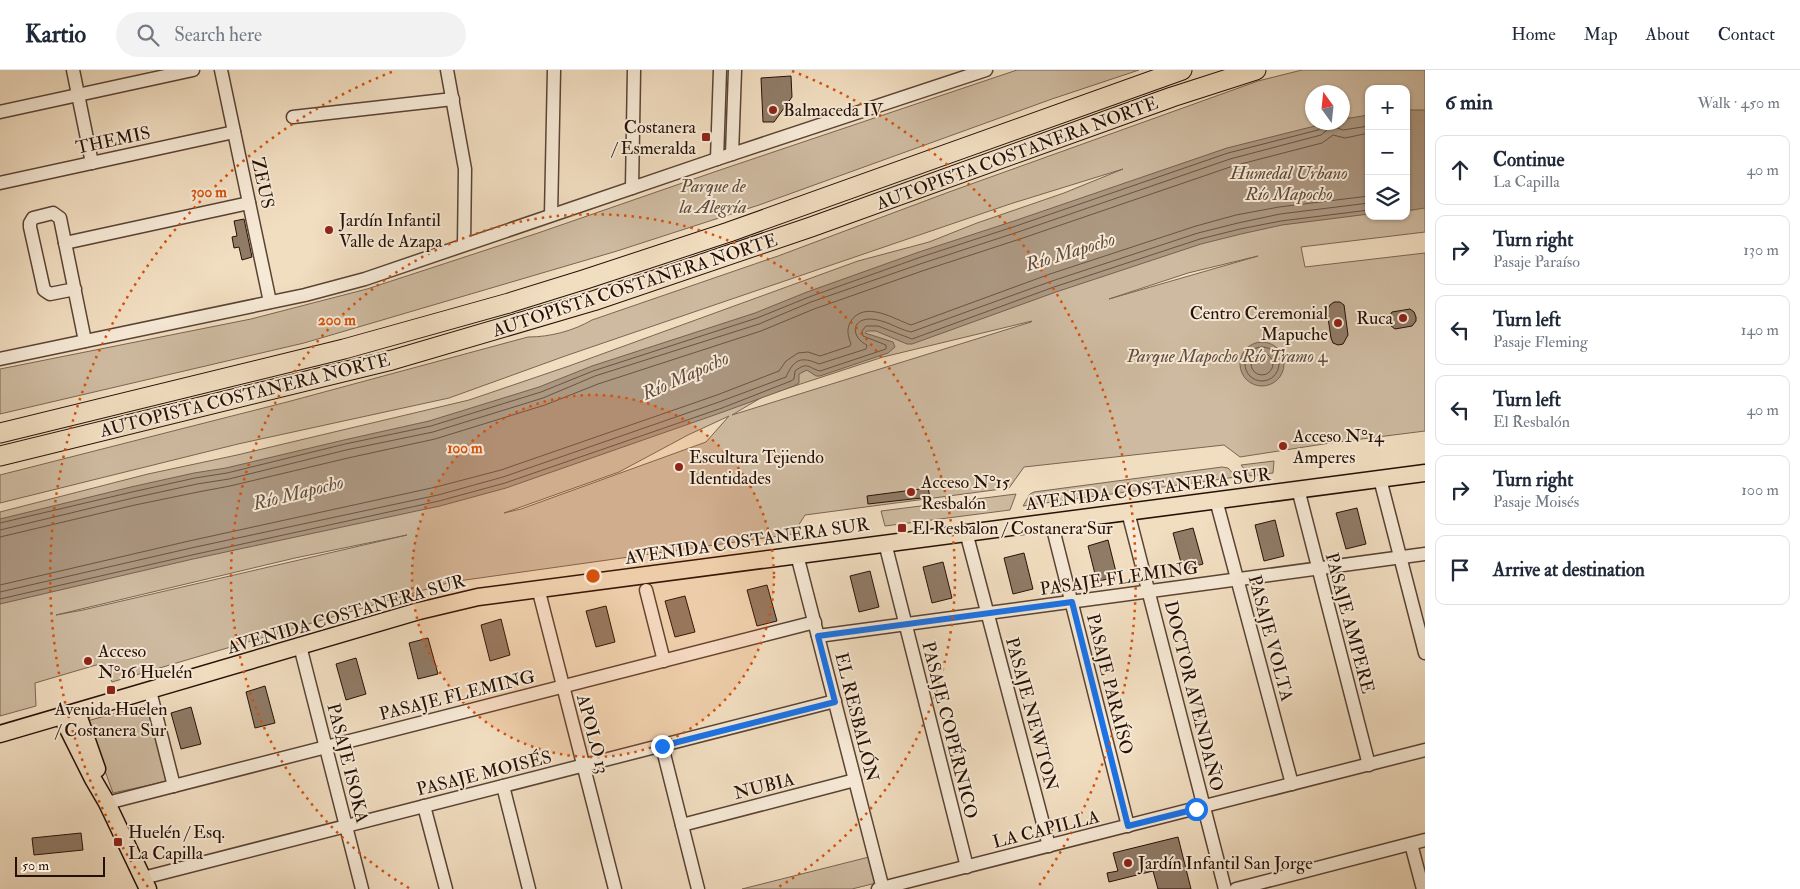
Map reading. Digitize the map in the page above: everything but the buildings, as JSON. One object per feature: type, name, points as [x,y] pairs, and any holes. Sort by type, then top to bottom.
[{"type":"highway","name":"AUTOPISTA COSTANERA NORTE","points":[[0,433],[344,349],[564,286],[729,232],[1182,70]]},
{"type":"highway","name":"AUTOPISTA COSTANERA NORTE","points":[[0,456],[401,357],[593,301],[802,230],[1172,97],[1256,70]]},
{"type":"main road","name":"AVENIDA COSTANERA SUR","points":[[0,734],[450,603],[478,597],[1425,473]]},
{"type":"main road","points":[[70,714],[107,803],[145,884]]},
{"type":"street","points":[[73,70],[92,163]]},
{"type":"street","points":[[0,112],[193,70]]},
{"type":"street","name":"ZEUS","points":[[221,70],[270,302]]},
{"type":"street","points":[[448,70],[465,169],[464,244]]},
{"type":"street","points":[[551,215],[554,70]]},
{"type":"street","points":[[632,188],[634,70]]},
{"type":"street","points":[[717,159],[720,70]]},
{"type":"street","points":[[732,154],[735,70]]},
{"type":"street","points":[[0,359],[270,302],[365,279],[464,244],[986,70]]},
{"type":"street","points":[[293,117],[453,99]]},
{"type":"street","name":"THEMIS","points":[[0,182],[234,132]]},
{"type":"street","points":[[65,243],[249,203]]},
{"type":"street","points":[[75,289],[53,294],[45,292],[30,227],[31,220],[36,216],[50,213],[56,214],[60,218],[86,341]]},
{"type":"street","points":[[1380,479],[1425,653]]},
{"type":"street","name":"PASAJE AMPERE","points":[[1298,489],[1369,765]]},
{"type":"street","name":"PASAJE VOLTA","points":[[1216,500],[1292,784]]},
{"type":"street","name":"DOCTOR AVENDAÑO","points":[[1128,512],[1225,889]]},
{"type":"street","name":"PASAJE PARAÍSO","points":[[1051,521],[1128,826]]},
{"type":"street","name":"PASAJE NEWTON","points":[[966,532],[1049,846]]},
{"type":"street","name":"PASAJE COPÉRNICO","points":[[885,543],[967,867]]},
{"type":"street","name":"PASAJE FLEMING","points":[[818,636],[1425,554]]},
{"type":"street","name":"EL RESBALÓN","points":[[797,555],[881,889]]},
{"type":"street","name":"APOLO 13","points":[[538,588],[615,889]]},
{"type":"street","points":[[646,590],[664,661]]},
{"type":"street","name":"PASAJE FLEMING","points":[[107,803],[815,622]]},
{"type":"street","name":"PASAJE ISOKA","points":[[300,646],[362,889]]},
{"type":"street","points":[[150,691],[174,786]]},
{"type":"street","name":"PASAJE MOISÉS","points":[[145,884],[346,826],[835,702]]},
{"type":"street","points":[[662,746],[698,889]]},
{"type":"street","name":"LA CAPILLA","points":[[881,889],[1425,750]]},
{"type":"street","name":"NUBIA","points":[[682,825],[855,780]]},
{"type":"street","points":[[504,786],[529,889]]},
{"type":"street","points":[[424,806],[446,889]]},
{"type":"street","points":[[1236,889],[1425,840]]},
{"type":"street","points":[[1411,844],[1423,889]]},
{"type":"green space","name":"Parque de la Alegría","points":[[1017,70],[1139,70],[1052,99],[759,205],[617,251],[304,343],[0,414],[0,369],[251,319],[367,289],[538,233]]},
{"type":"green space","name":"Parque Mapocho Río Tramo 4","points":[[1302,70],[1425,70],[1425,232],[1301,247],[1305,267],[1425,253],[1425,431],[1240,457],[1224,445],[1024,467],[1009,488],[805,515],[793,534],[451,582],[112,682],[103,663],[35,683],[36,706],[0,716],[0,512],[148,474],[469,400],[569,366],[858,261],[929,242],[1064,193],[1123,169],[1010,204],[568,355],[449,398],[238,444],[0,503],[0,475],[287,402],[528,337],[561,333],[592,320],[778,256],[949,192],[1258,81]],"holes":[[[1258,256],[1109,299],[1188,273]],[[1031,322],[732,415],[764,396],[883,357]],[[729,416],[706,442],[521,509],[504,513],[619,472],[688,435]],[[407,535],[56,615],[295,558]]]},
{"type":"green space","points":[[1274,461],[1273,473],[1250,476],[1241,465]]},
{"type":"green space","points":[[1222,467],[1228,468],[1236,477],[1023,506],[1030,494],[1034,492]]},
{"type":"green space","points":[[1016,494],[1010,510],[885,526],[881,511]]},
{"type":"green space","points":[[149,704],[168,781],[113,793],[87,721]]},
{"type":"green space","points":[[869,857],[876,883],[852,889],[742,889]]},
{"type":"water","points":[[1410,110],[1425,110],[1425,208],[1410,210]]},
{"type":"water","name":"Humedal Urbano Río Mapocho","points":[[1365,116],[1365,215],[1282,225],[1201,244],[1056,292],[912,344],[907,344],[876,331],[867,331],[865,333],[893,342],[895,347],[888,353],[820,376],[816,376],[807,370],[799,374],[799,383],[794,386],[506,488],[440,506],[193,559],[0,604],[0,519],[131,487],[226,468],[429,421],[539,387],[592,366],[755,313],[807,292],[919,252],[1227,148],[1305,128],[1350,130],[1350,118]]},
{"type":"water","points":[[1258,342],[1266,342],[1278,348],[1284,364],[1278,380],[1266,386],[1258,386],[1246,380],[1240,368],[1240,360],[1246,348]]},
{"type":"place","name":"Balmaceda IV","points":[[773,110]]},
{"type":"place","name":"Costanera / Esmeralda","points":[[706,137]]},
{"type":"place","name":"Jardín Infantil Valle de Azapa","points":[[329,230]]},
{"type":"place","name":"Ruca","points":[[1403,318]]},
{"type":"place","name":"Centro Ceremonial Mapuche","points":[[1338,323]]},
{"type":"place","name":"Acceso N°14 Amperes","points":[[1283,446]]},
{"type":"place","name":"Escultura Tejiendo Identidades","points":[[679,467]]},
{"type":"place","name":"Acceso N°15 Resbalón","points":[[911,492]]},
{"type":"place","name":"El Resbalon / Costanera Sur","points":[[902,528]]},
{"type":"place","name":"Acceso N°16 Huelén","points":[[88,661]]},
{"type":"place","name":"Avenida Huelen / Costanera Sur","points":[[111,690]]},
{"type":"place","name":"Huelén / Esq. La Capilla","points":[[118,842]]},
{"type":"place","name":"Jardín Infantil San Jorge","points":[[1128,863]]},
{"type":"route","points":[[662,746],[835,702],[818,636],[1072,602],[1128,826],[1196,809]]},
{"type":"water label","name":"Río Mapocho","points":[[1070,251]]},
{"type":"water label","name":"Río Mapocho","points":[[685,375]]},
{"type":"water label","name":"Río Mapocho","points":[[298,492]]}]
